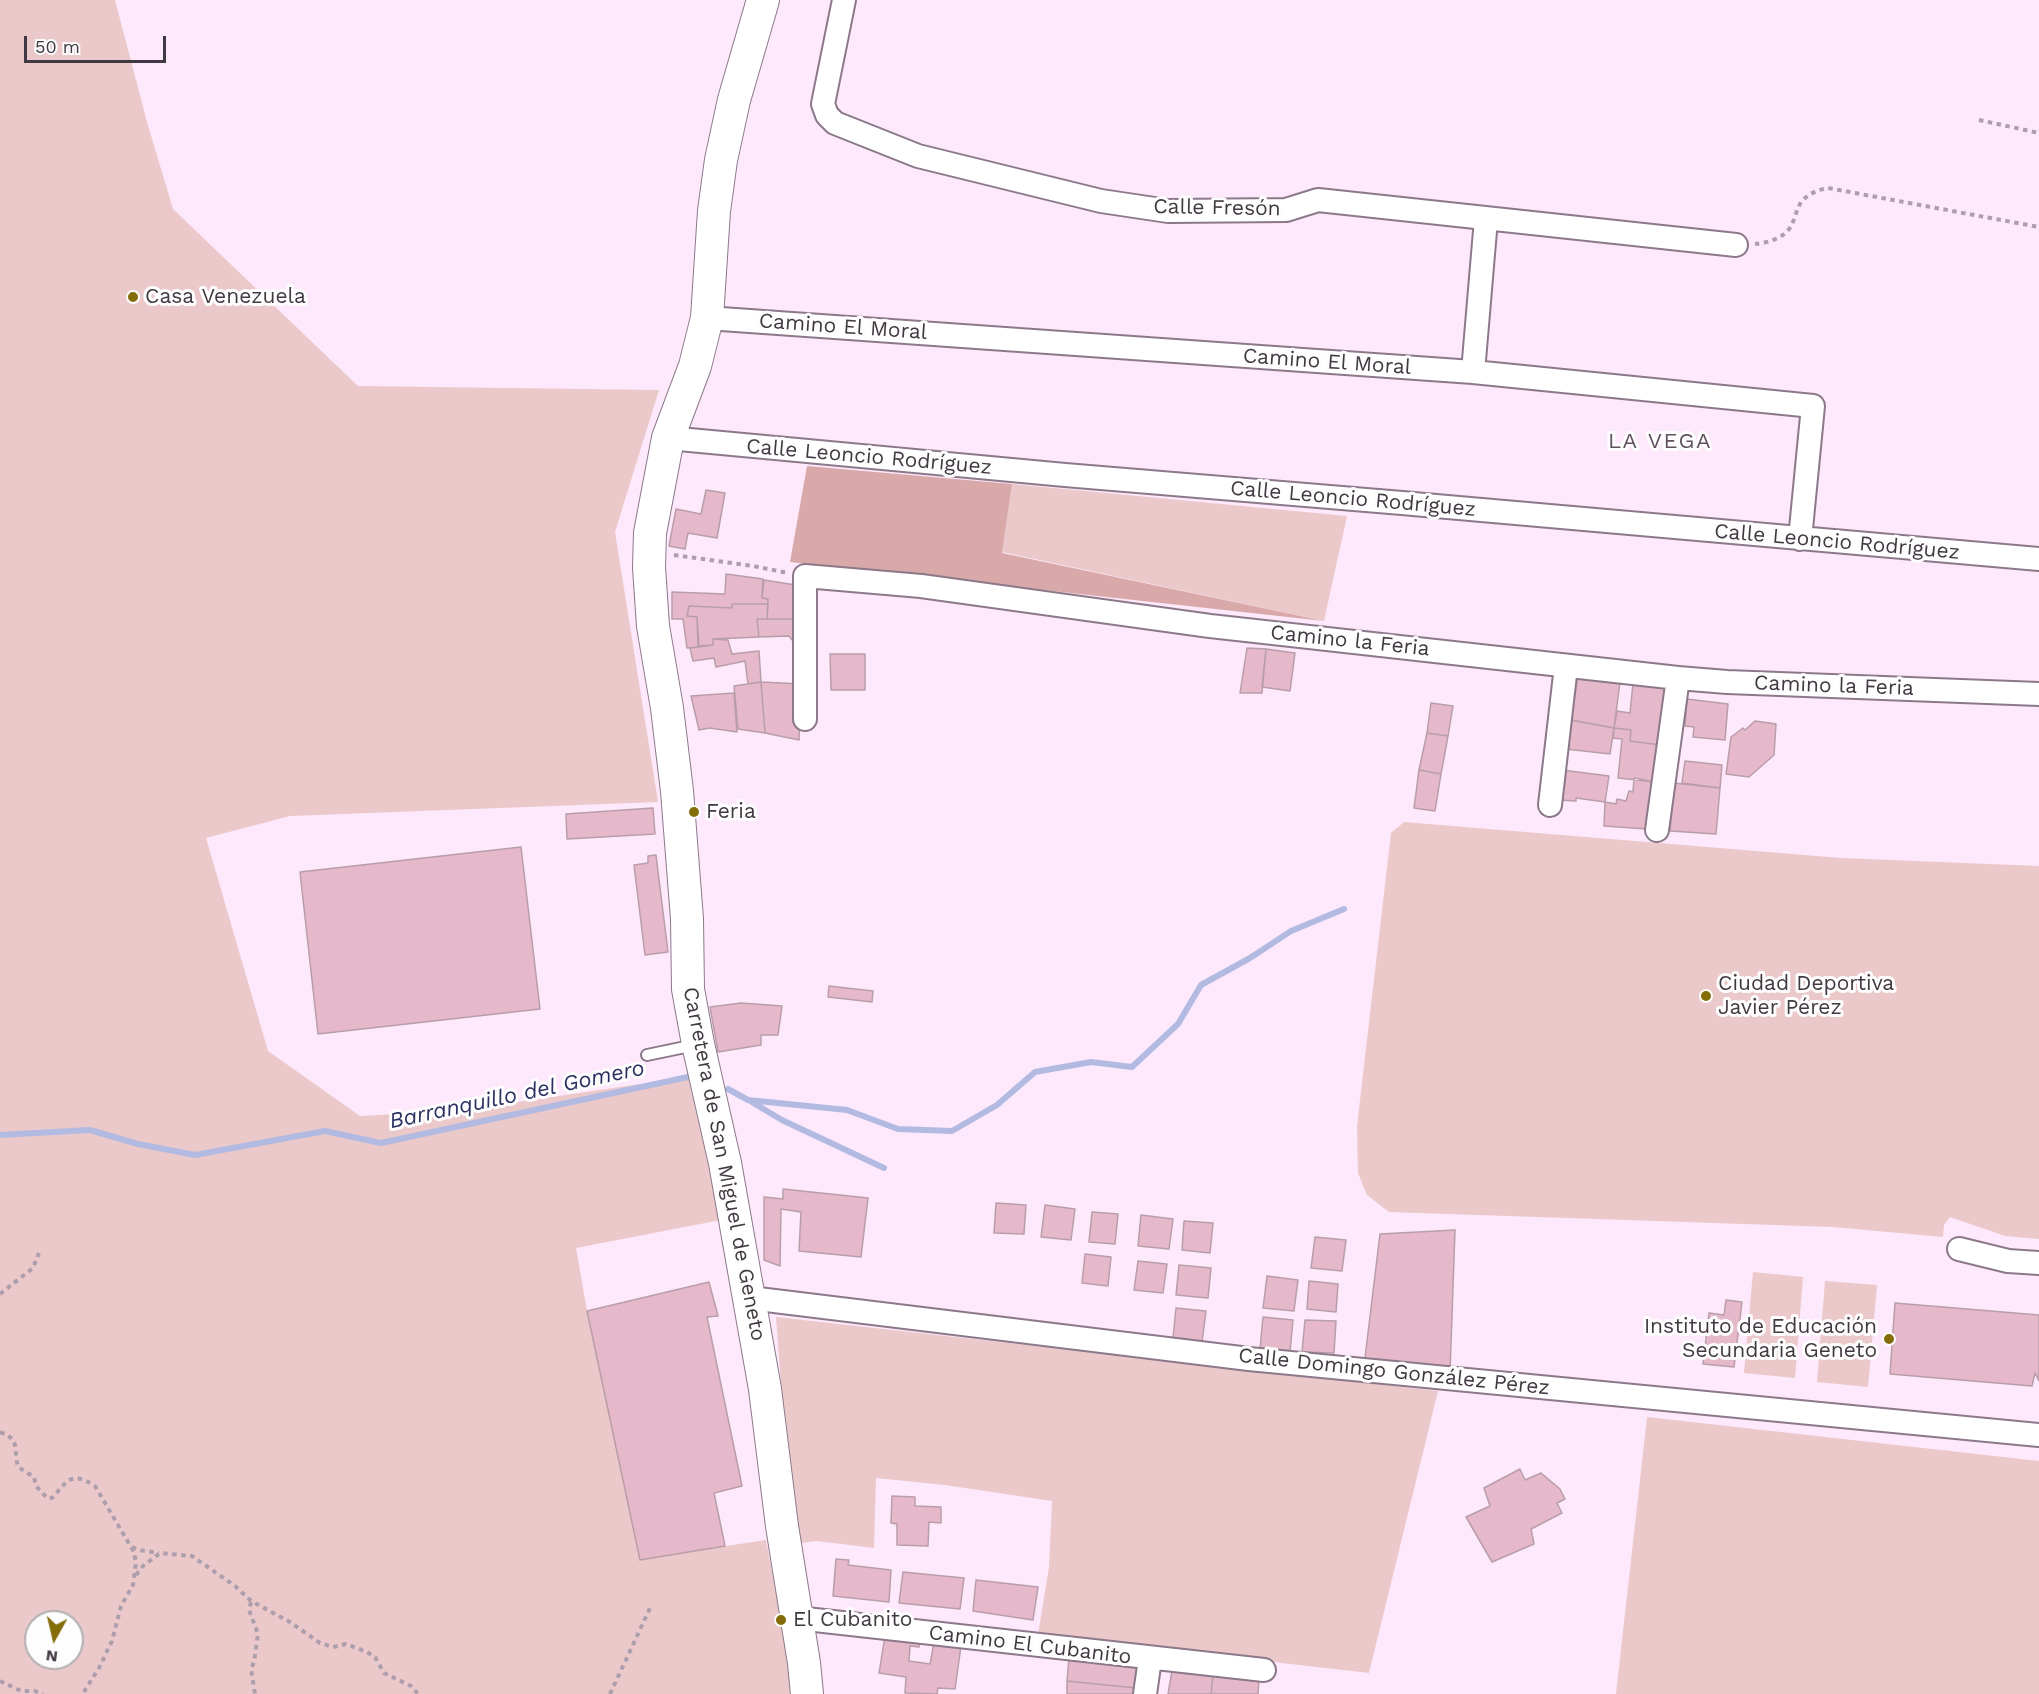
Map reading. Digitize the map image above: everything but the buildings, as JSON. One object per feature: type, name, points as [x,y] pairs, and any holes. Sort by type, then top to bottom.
[{"type":"main road","name":"Carretera de San Miguel de Geneto","points":[[763,0],[734,100],[720,169],[714,211],[707,318],[695,366],[668,438],[650,533],[649,552],[653,626],[667,708],[677,791],[687,919],[688,989],[725,1163],[750,1298],[765,1389],[782,1526],[807,1694]]},
{"type":"street","name":"Calle Fresón","points":[[844,0],[823,104],[827,115],[835,123],[918,156],[1101,201],[1168,211],[1286,210],[1318,200],[1736,245]]},
{"type":"street","points":[[1473,372],[1486,219]]},
{"type":"street","name":"Camino El Moral","points":[[707,318],[1473,372],[1814,406],[1800,539]]},
{"type":"street","name":"Calle Leoncio Rodríguez","points":[[668,438],[1065,475],[2039,559]]},
{"type":"street","points":[[805,576],[805,719]]},
{"type":"street","name":"Camino la Feria","points":[[805,576],[921,586],[1210,626],[1678,678],[1726,682],[2039,694]]},
{"type":"street","points":[[1550,805],[1566,666]]},
{"type":"street","points":[[1657,830],[1678,678]]},
{"type":"street","points":[[1959,1249],[2008,1261],[2039,1263]]},
{"type":"street","name":"Calle Domingo González Pérez","points":[[750,1298],[1249,1359],[2039,1435]]},
{"type":"street","name":"Camino El Cubanito","points":[[797,1618],[1264,1670]]},
{"type":"street","points":[[1145,1694],[1150,1659]]},
{"type":"lane","points":[[647,1055],[698,1044]]},
{"type":"path","points":[[1979,120],[2039,133]]},
{"type":"path","points":[[1736,245],[1764,243],[1781,236],[1790,228],[1801,202],[1815,191],[1828,188],[2039,227]]},
{"type":"path","points":[[649,552],[753,566],[805,576]]},
{"type":"path","points":[[0,1294],[33,1268],[39,1253]]},
{"type":"path","points":[[0,1432],[12,1436],[15,1440],[18,1467],[34,1477],[36,1486],[47,1498],[52,1498],[67,1480],[87,1481],[95,1486],[131,1546],[136,1563],[129,1594],[121,1606],[112,1641],[84,1694]]},
{"type":"path","points":[[131,1546],[139,1550],[192,1556],[235,1586],[251,1601],[290,1622],[320,1643],[333,1647],[346,1644],[367,1652],[375,1657],[384,1673],[411,1686],[418,1694]]},
{"type":"path","points":[[135,1575],[160,1553]]},
{"type":"path","points":[[251,1601],[249,1610],[258,1634],[251,1669],[255,1694]]},
{"type":"path","points":[[610,1694],[651,1606]]},
{"type":"path","points":[[0,1681],[21,1690],[43,1694]]},
{"type":"shaded area","points":[[0,0],[115,0],[173,209],[358,386],[659,390],[615,532],[658,802],[290,816],[206,838],[268,1051],[360,1116],[464,1110],[688,1077],[721,1220],[576,1248],[587,1311],[640,1559],[766,1540],[793,1682],[793,1694],[0,1694]]},
{"type":"shaded area","points":[[807,466],[1012,484],[1002,553],[1324,621],[790,562]]},
{"type":"shaded area","points":[[1012,484],[1347,516],[1324,621],[1002,552]]},
{"type":"shaded area","name":"Ciudad Deportiva Javier Pérez","points":[[1404,822],[1841,858],[2039,866],[2039,1239],[2005,1236],[1950,1217],[1944,1225],[1943,1237],[1833,1227],[1389,1212],[1367,1195],[1358,1173],[1357,1126],[1391,833]]},
{"type":"shaded area","points":[[1753,1272],[1803,1277],[1795,1378],[1744,1373]]},
{"type":"shaded area","points":[[1825,1281],[1877,1285],[1868,1387],[1817,1382]]},
{"type":"shaded area","points":[[776,1317],[1438,1391],[1369,1673],[1038,1635],[1049,1567],[1052,1501],[945,1485],[876,1478],[874,1548],[817,1541],[793,1544]]},
{"type":"shaded area","points":[[1647,1417],[2039,1461],[2039,1694],[1616,1694]]},
{"type":"waterway","name":"Barranquillo del Gomero","points":[[728,1089],[748,1100],[847,1110],[898,1129],[952,1131],[997,1105],[1035,1072],[1091,1062],[1132,1067],[1178,1024],[1201,985],[1250,958],[1291,931],[1344,909]]},
{"type":"waterway","name":"Barranquillo del Gomero","points":[[0,1135],[90,1130],[138,1144],[195,1155],[325,1131],[381,1143],[688,1077]]},
{"type":"waterway","points":[[750,1101],[782,1120],[884,1168]]},
{"type":"place","name":"Casa Venezuela","points":[[133,297]]},
{"type":"place","name":"Feria","points":[[694,812]]},
{"type":"place","name":"Ciudad Deportiva Javier Pérez","points":[[1706,996]]},
{"type":"place","name":"Instituto de Educación Secundaria Geneto","points":[[1889,1339]]},
{"type":"place","name":"El Cubanito","points":[[781,1620]]},
{"type":"district","name":"LA VEGA","points":[[1660,442]]}]
